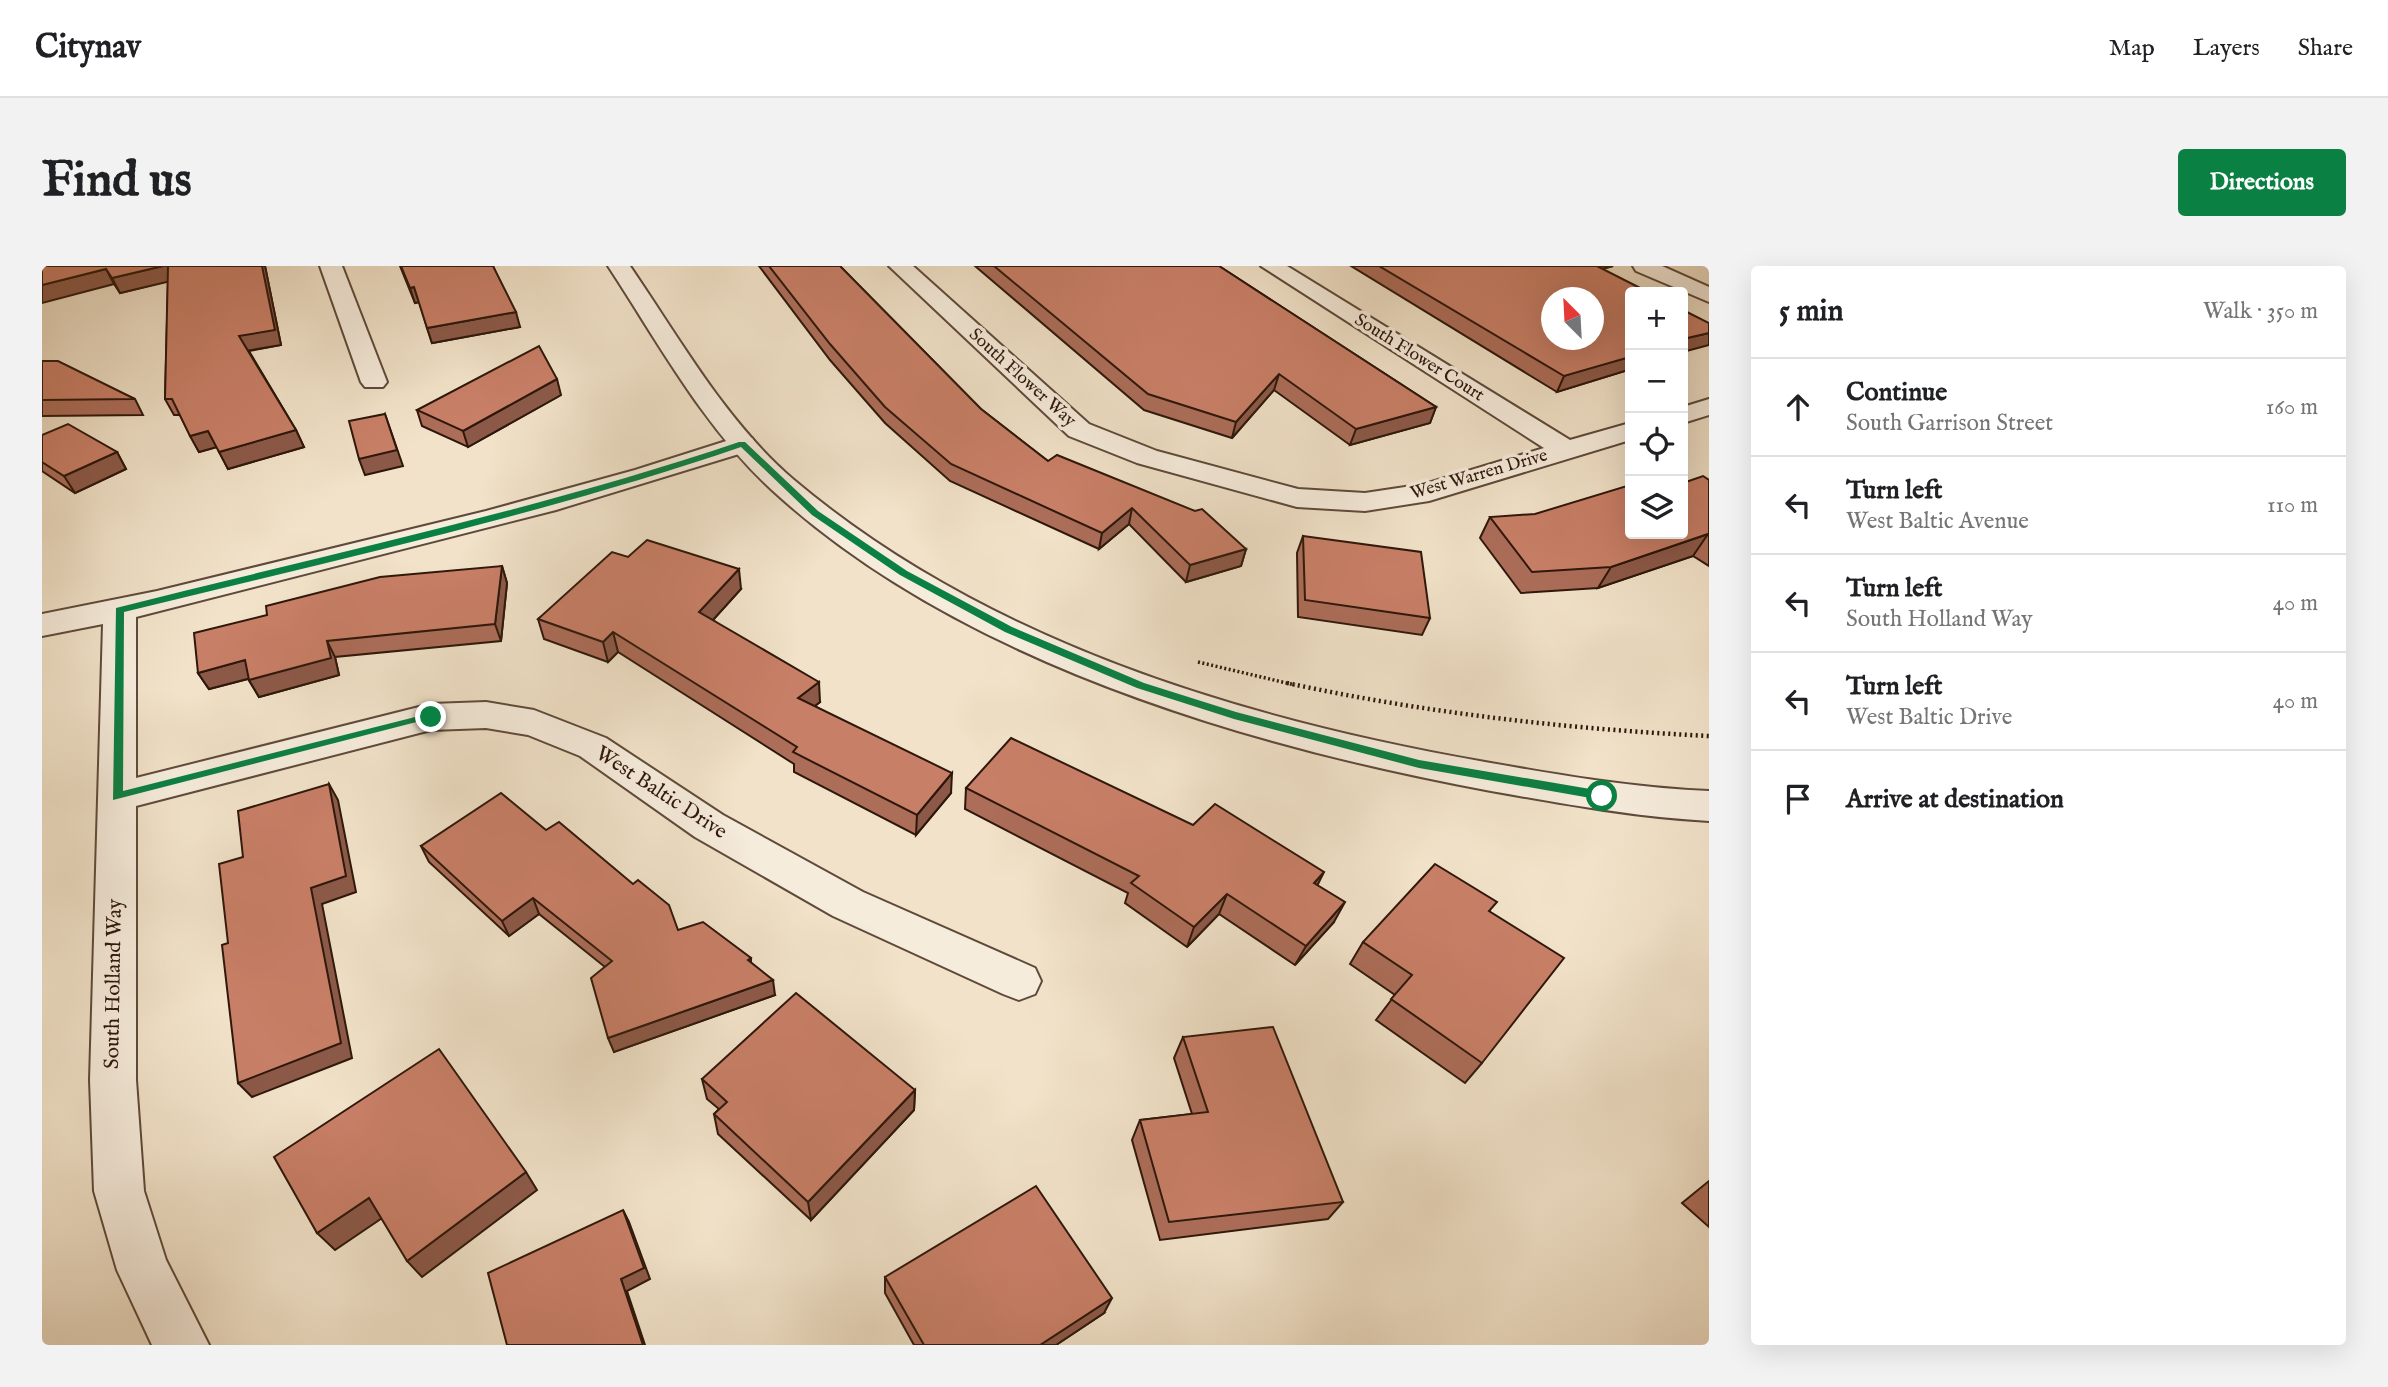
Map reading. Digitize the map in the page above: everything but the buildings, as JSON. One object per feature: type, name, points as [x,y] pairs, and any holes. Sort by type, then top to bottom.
[{"type":"street","points":[[331,266],[374,382]]},
{"type":"street","points":[[619,266],[742,444],[815,513],[904,573],[1009,630],[1140,685],[1234,716],[1419,764],[1602,796],[1709,806]]},
{"type":"street","name":"South Flower Way","points":[[900,266],[1079,430],[1113,445],[1201,473]]},
{"type":"street","name":"South Flower Court","points":[[1272,266],[1566,450]]},
{"type":"street","points":[[1644,266],[1709,295]]},
{"type":"street","points":[[1688,413],[1709,407]]},
{"type":"street","name":"West Warren Drive","points":[[1201,473],[1297,498],[1365,502],[1429,492],[1625,432]]},
{"type":"street","points":[[42,625],[120,611],[538,507],[645,477],[742,444]]},
{"type":"street","name":"South Holland Way","points":[[120,611],[113,1080],[119,1192],[143,1270],[181,1345]]},
{"type":"street","name":"West Baltic Drive","points":[[117,797],[431,717],[486,715],[534,723],[593,747],[709,826],[848,904],[1019,981]]},
{"type":"path","points":[[1192,660],[1458,716],[1550,726],[1709,736]]},
{"type":"route","points":[[431,717],[388,725],[117,797],[120,611],[538,507],[645,477],[742,444],[780,483],[815,513],[904,573],[1009,630],[1140,685],[1234,716],[1419,764],[1602,796]]}]
